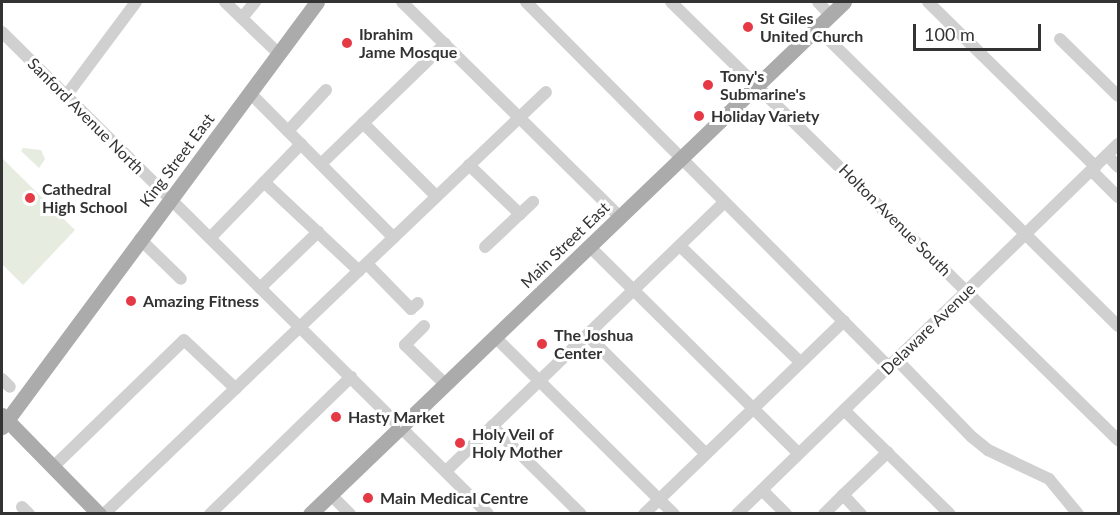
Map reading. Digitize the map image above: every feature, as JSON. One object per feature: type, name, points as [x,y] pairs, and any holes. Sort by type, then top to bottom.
[{"type":"main road","name":"King Street East","points":[[3,421],[317,2]]},
{"type":"main road","name":"Main Street East","points":[[310,513],[680,160],[837,6]]},
{"type":"main road","points":[[3,421],[99,513]]},
{"type":"street","points":[[66,96],[136,2]]},
{"type":"street","points":[[225,2],[279,54]]},
{"type":"street","points":[[242,18],[255,2]]},
{"type":"street","points":[[402,2],[620,217]]},
{"type":"street","points":[[526,2],[680,160],[844,321],[980,444],[1049,479],[1078,513]]},
{"type":"street","name":"Holton Avenue South","points":[[671,2],[1119,440]]},
{"type":"street","points":[[818,2],[837,6]]},
{"type":"street","points":[[928,2],[1119,197]]},
{"type":"street","points":[[817,28],[1119,326]]},
{"type":"street","name":"Sanford Avenue North","points":[[2,32],[488,513]]},
{"type":"street","points":[[1060,39],[1119,96]]},
{"type":"street","points":[[321,164],[445,44]]},
{"type":"street","points":[[288,131],[326,90]]},
{"type":"street","points":[[104,513],[546,92]]},
{"type":"street","points":[[250,93],[394,238]]},
{"type":"street","points":[[363,123],[436,196]]},
{"type":"street","points":[[210,238],[301,144]]},
{"type":"street","name":"Delaware Avenue","points":[[737,513],[1119,144]]},
{"type":"street","points":[[1107,155],[1119,167]]},
{"type":"street","points":[[469,165],[520,214]]},
{"type":"street","points":[[264,182],[318,232],[411,309],[418,303]]},
{"type":"street","points":[[485,247],[533,202]]},
{"type":"street","points":[[446,471],[724,203]]},
{"type":"street","points":[[260,288],[318,232]]},
{"type":"street","points":[[140,239],[181,279]]},
{"type":"street","points":[[589,246],[798,453]]},
{"type":"street","points":[[680,246],[801,362]]},
{"type":"street","points":[[644,513],[844,321]]},
{"type":"street","points":[[424,326],[405,345],[445,384]]},
{"type":"street","points":[[587,335],[706,454]]},
{"type":"street","points":[[495,337],[674,513]]},
{"type":"street","points":[[53,467],[184,340],[236,389]]},
{"type":"street","points":[[210,513],[351,378]]},
{"type":"street","points":[[844,410],[950,513]]},
{"type":"street","points":[[492,426],[581,513]]},
{"type":"street","points":[[824,513],[888,452]]},
{"type":"street","points":[[762,490],[786,513]]},
{"type":"street","points":[[330,494],[350,513]]},
{"type":"street","points":[[843,495],[861,513]]},
{"type":"shaded area","points":[[23,148],[41,150],[45,159],[39,168],[21,151]]},
{"type":"shaded area","points":[[2,158],[75,230],[23,285],[2,264]]},
{"type":"place","name":"St Giles United Church","points":[[748,27]]},
{"type":"place","name":"Ibrahim Jame Mosque","points":[[347,43]]},
{"type":"place","name":"Tony's Submarine's","points":[[708,85]]},
{"type":"place","name":"Holiday Variety","points":[[699,116]]},
{"type":"place","name":"Cathedral High School","points":[[30,198]]},
{"type":"place","name":"Amazing Fitness","points":[[131,301]]},
{"type":"place","name":"The Joshua Center","points":[[542,344]]},
{"type":"place","name":"Hasty Market","points":[[336,417]]},
{"type":"place","name":"Holy Veil of Holy Mother","points":[[460,443]]},
{"type":"place","name":"Main Medical Centre","points":[[368,498]]}]
